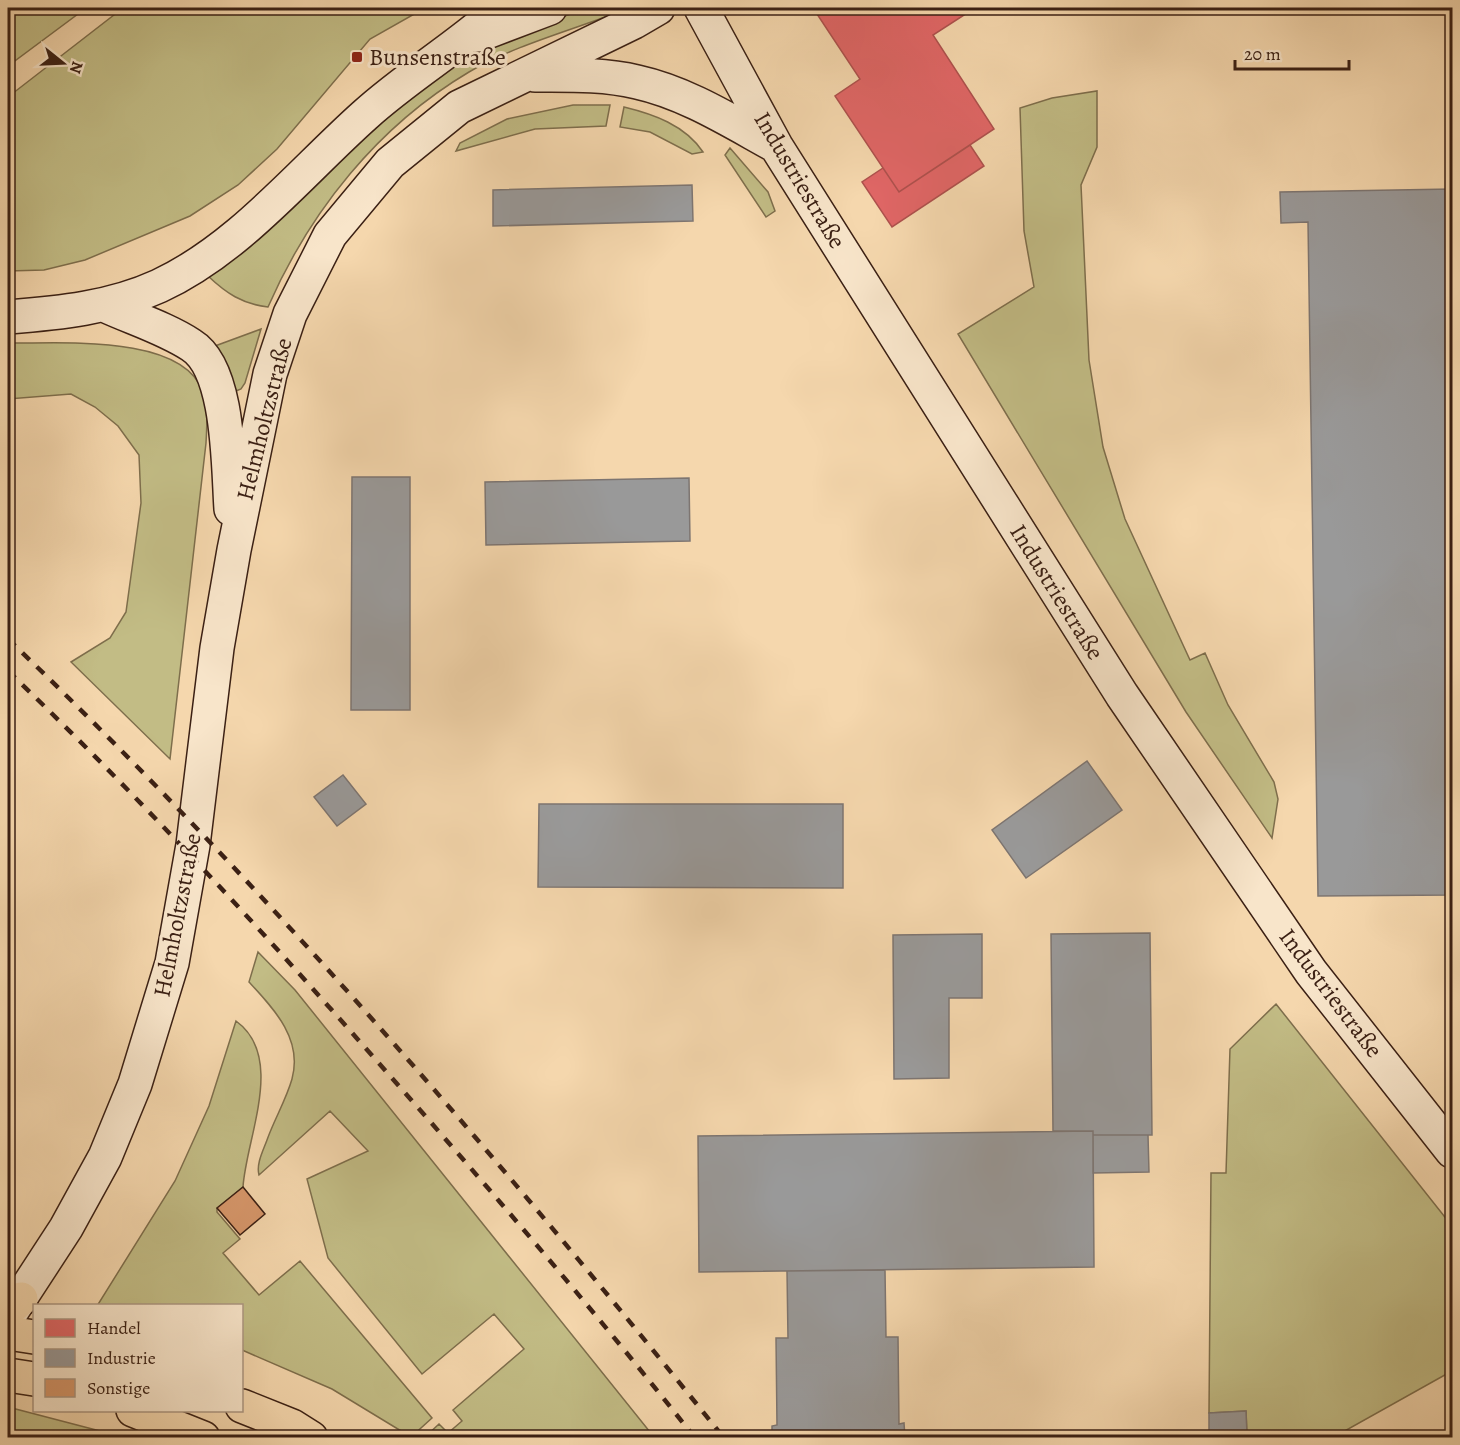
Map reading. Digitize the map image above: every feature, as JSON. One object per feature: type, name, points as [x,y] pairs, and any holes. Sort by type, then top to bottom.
[{"type":"main road","points":[[8,1333],[33,1337]]},
{"type":"main road","points":[[8,1375],[33,1380]]},
{"type":"main road","points":[[243,1406],[292,1426],[311,1437]]},
{"type":"main road","points":[[138,1412],[203,1437]]},
{"type":"street","points":[[8,317],[71,312],[104,305],[159,286],[194,266],[272,203],[365,114],[409,79],[466,39],[501,8]]},
{"type":"street","points":[[466,39],[550,8]]},
{"type":"street","name":"Helmholtzstraße","points":[[12,1309],[66,1228],[105,1157],[135,1084],[172,963],[193,845],[217,648],[234,550],[270,374],[290,314],[330,235],[390,163],[459,106],[527,75],[658,8]]},
{"type":"street","name":"Industriestraße","points":[[701,8],[776,146],[1122,695],[1311,972],[1452,1151]]},
{"type":"street","points":[[527,75],[616,78],[657,87],[727,119],[776,146]]},
{"type":"street","name":"Helmholtzstraße","points":[[104,305],[193,346],[211,366],[225,423],[234,550]]},
{"type":"shaded area","points":[[8,8],[86,8],[8,66]]},
{"type":"shaded area","points":[[123,8],[425,8],[370,39],[277,149],[238,185],[190,216],[85,260],[44,270],[8,271],[8,97]]},
{"type":"shaded area","points":[[589,8],[605,8],[608,16],[537,41],[485,63],[436,94],[376,145],[350,174],[304,237],[268,307],[235,297],[208,276],[374,124],[462,57],[507,35]]},
{"type":"shaded area","points":[[1097,91],[1097,147],[1081,185],[1089,360],[1103,447],[1125,519],[1190,660],[1205,653],[1228,705],[1274,782],[1278,799],[1272,838],[1186,712],[958,334],[1034,287],[1024,231],[1020,108],[1052,98]]},
{"type":"shaded area","points":[[573,105],[610,105],[606,126],[535,129],[456,151],[460,143],[507,119]]},
{"type":"shaded area","points":[[624,107],[668,122],[687,135],[703,152],[692,154],[650,132],[620,127]]},
{"type":"shaded area","points":[[730,148],[768,192],[775,211],[766,217],[725,155]]},
{"type":"shaded area","points":[[261,329],[245,383],[241,389],[236,391],[215,346]]},
{"type":"shaded area","points":[[8,343],[86,343],[145,351],[171,360],[191,373],[203,392],[207,424],[206,443],[170,759],[71,662],[110,638],[126,612],[141,503],[139,455],[118,426],[95,407],[71,394],[8,399]]},
{"type":"shaded area","points":[[258,952],[295,990],[654,1437],[425,1437],[439,1424],[448,1433],[462,1421],[453,1410],[524,1349],[494,1314],[422,1374],[328,1258],[307,1179],[368,1151],[330,1111],[259,1175],[260,1158],[292,1079],[294,1064],[290,1038],[284,1026],[249,982]]},
{"type":"shaded area","points":[[1276,1004],[1452,1226],[1452,1371],[1334,1437],[1247,1437],[1246,1411],[1209,1413],[1211,1173],[1226,1173],[1230,1049]]},
{"type":"shaded area","points":[[236,1021],[251,1036],[259,1055],[261,1076],[243,1187],[217,1208],[217,1212],[240,1239],[223,1253],[259,1295],[300,1261],[432,1418],[411,1437],[332,1389],[243,1350],[243,1304],[98,1304],[175,1181],[209,1106]]},
{"type":"shaded area","points":[[8,1407],[123,1437],[8,1437]]},
{"type":"building: Handel","points":[[813,8],[975,8],[933,35],[994,129],[899,192],[835,96],[860,79]]},
{"type":"building: Handel","points":[[970,145],[984,166],[892,227],[862,182],[883,168],[899,192]]},
{"type":"building: Industrie","points":[[692,185],[693,221],[493,226],[493,190]]},
{"type":"building: Industrie","points":[[1452,189],[1452,895],[1318,896],[1308,222],[1281,223],[1280,192]]},
{"type":"building: Industrie","points":[[352,477],[410,477],[410,710],[351,710]]},
{"type":"building: Industrie","points":[[689,478],[690,541],[486,545],[485,482]]},
{"type":"building: Industrie","points":[[1087,761],[1122,810],[1026,878],[992,830]]},
{"type":"building: Industrie","points":[[343,775],[366,804],[337,826],[314,797]]},
{"type":"building: Industrie","points":[[539,804],[843,804],[843,888],[538,887]]},
{"type":"building: Industrie","points":[[1150,933],[1152,1135],[1093,1135],[1093,1131],[1053,1131],[1051,934]]},
{"type":"building: Industrie","points":[[982,934],[982,998],[949,998],[949,1078],[894,1079],[893,935]]},
{"type":"building: Industrie","points":[[1093,1131],[1094,1267],[699,1272],[698,1136]]},
{"type":"building: Industrie","points":[[1093,1135],[1148,1135],[1149,1172],[1093,1173]]},
{"type":"building: Industrie","points":[[885,1270],[886,1337],[898,1337],[899,1424],[904,1423],[905,1438],[772,1438],[772,1426],[777,1425],[776,1338],[788,1338],[787,1271]]},
{"type":"building: Industrie","points":[[1246,1411],[1247,1434],[1254,1434],[1254,1438],[1209,1438],[1209,1413]]},
{"type":"building: Sonstige","points":[[243,1187],[265,1214],[240,1235],[217,1208]]},
{"type":"railway","points":[[8,639],[197,829],[379,1026],[554,1230],[724,1438]]},
{"type":"railway","points":[[8,671],[156,819],[298,972],[507,1211],[695,1438]]},
{"type":"place","name":"Bunsenstraße","points":[[357,57]]}]
